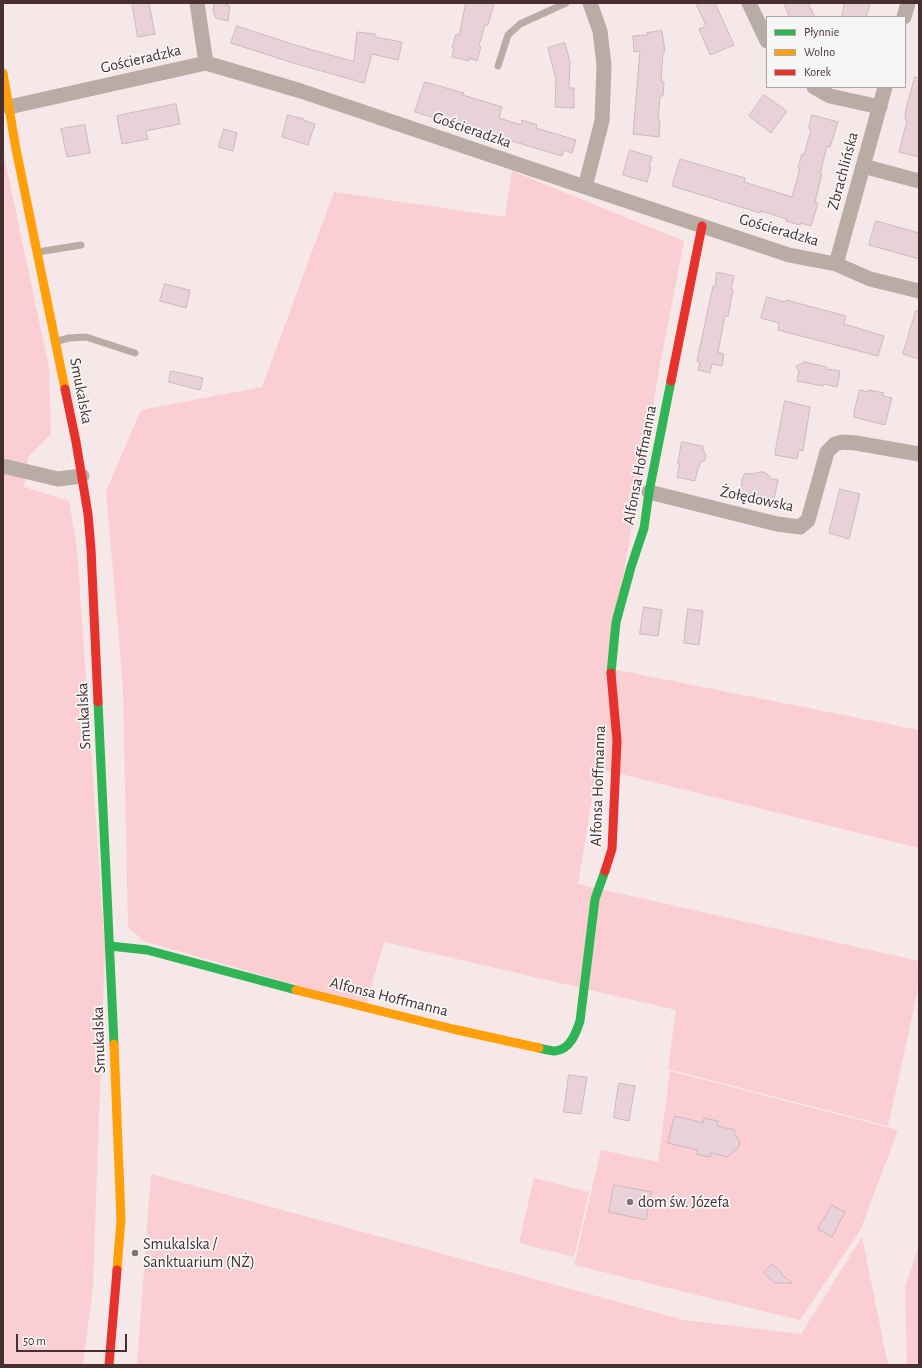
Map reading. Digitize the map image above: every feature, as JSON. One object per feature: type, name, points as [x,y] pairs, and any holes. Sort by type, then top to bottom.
[{"type":"street","points":[[197,3],[206,63]]},
{"type":"street","points":[[585,188],[602,121],[604,65],[600,31],[590,3]]},
{"type":"street","points":[[749,3],[766,39]]},
{"type":"street","points":[[904,16],[908,3]]},
{"type":"street","name":"Gościeradzka","points":[[9,107],[206,63],[301,91],[585,188],[789,255],[836,264],[870,279],[919,291]]},
{"type":"street","name":"Smukalska","points":[[3,73],[16,149],[82,476],[91,549],[110,946],[121,1219],[109,1365]]},
{"type":"street","points":[[816,88],[830,96],[880,107]]},
{"type":"street","name":"Zbrachlińska","points":[[836,264],[885,88]]},
{"type":"street","points":[[863,166],[919,181]]},
{"type":"street","name":"Alfonsa Hoffmanna","points":[[110,946],[147,950],[484,1037],[555,1051],[565,1048],[575,1039],[580,1020],[595,899],[609,862],[612,849],[617,741],[611,675],[616,622],[631,567],[644,528],[649,492],[702,226]]},
{"type":"street","name":"Żołędowska","points":[[649,492],[777,524],[800,527],[808,520],[827,452],[835,444],[842,442],[856,443],[919,454]]},
{"type":"street","points":[[3,466],[58,479],[82,476]]},
{"type":"lane","points":[[498,66],[508,35],[520,24],[566,3]]},
{"type":"lane","points":[[38,252],[81,245]]},
{"type":"lane","points":[[56,342],[69,338],[86,337],[135,353]]},
{"type":"shaded area","points":[[3,151],[49,368],[51,434],[28,457],[24,487],[69,501],[77,549],[105,950],[93,1286],[83,1365],[3,1365]]},
{"type":"shaded area","points":[[512,171],[684,241],[661,360],[607,668],[919,730],[919,848],[597,768],[578,884],[919,961],[919,985],[888,1126],[668,1069],[676,1010],[384,942],[366,1005],[140,940],[140,937],[128,928],[123,687],[106,491],[141,410],[262,387],[334,192],[505,217]]},
{"type":"shaded area","points":[[670,1071],[898,1130],[860,1231],[800,1320],[574,1265],[601,1150],[658,1162]]},
{"type":"shaded area","points":[[151,1174],[684,1320],[801,1334],[862,1237],[888,1365],[137,1365]]},
{"type":"shaded area","points":[[534,1178],[589,1192],[574,1257],[519,1243]]},
{"type":"shaded area","points":[[919,1246],[919,1365],[907,1365],[905,1287]]},
{"type":"building","points":[[132,3],[149,3],[155,34],[138,37]]},
{"type":"building","points":[[215,3],[223,3],[230,6],[228,21],[216,18],[213,11]]},
{"type":"building","points":[[466,3],[494,3],[488,25],[485,25],[479,46],[481,47],[477,61],[469,58],[469,61],[452,57],[454,48],[452,48],[456,34],[459,35]]},
{"type":"building","points":[[696,3],[715,3],[734,45],[710,55],[699,29],[706,26]]},
{"type":"building","points":[[784,3],[808,3],[814,16],[790,16]]},
{"type":"building","points":[[845,3],[870,3],[866,16],[842,16]]},
{"type":"building","points":[[237,26],[295,45],[352,61],[354,61],[357,32],[375,34],[375,37],[402,42],[398,60],[372,54],[364,83],[290,62],[231,43]]},
{"type":"building","points":[[662,31],[665,52],[663,52],[661,81],[664,82],[663,96],[660,96],[658,121],[660,121],[659,137],[633,134],[640,51],[634,52],[633,36],[648,35],[647,33]]},
{"type":"building","points":[[565,43],[570,62],[569,88],[574,88],[574,108],[555,107],[556,79],[548,48]]},
{"type":"building","points":[[915,77],[919,78],[919,157],[899,152],[907,121],[905,120],[905,115]]},
{"type":"building","points":[[425,82],[464,93],[463,95],[502,107],[499,118],[521,125],[522,120],[537,125],[536,128],[576,140],[572,153],[564,150],[562,156],[415,112]]},
{"type":"building","points":[[764,95],[787,111],[771,133],[749,116]]},
{"type":"building","points":[[176,104],[180,124],[146,131],[148,139],[122,144],[117,116]]},
{"type":"building","points":[[288,115],[304,119],[303,120],[315,124],[308,145],[282,137]]},
{"type":"building","points":[[812,115],[838,122],[830,147],[827,146],[815,202],[818,203],[811,226],[786,221],[787,219],[761,211],[760,213],[672,186],[680,159],[745,178],[744,182],[792,197],[800,169],[798,168],[802,154],[804,155],[811,130],[809,129]]},
{"type":"building","points":[[85,125],[90,153],[67,157],[61,129]]},
{"type":"building","points":[[224,129],[237,133],[233,151],[219,147]]},
{"type":"building","points":[[630,150],[652,157],[647,182],[623,175]]},
{"type":"building","points":[[876,221],[919,233],[919,259],[869,245]]},
{"type":"building","points":[[717,272],[734,276],[728,316],[725,316],[718,352],[724,354],[722,366],[712,364],[710,373],[698,370],[700,362],[697,361]]},
{"type":"building","points":[[165,284],[190,290],[186,308],[160,301]]},
{"type":"building","points":[[767,297],[785,302],[786,300],[846,316],[844,324],[884,336],[878,356],[778,330],[779,323],[761,318]]},
{"type":"building","points":[[916,311],[919,311],[919,359],[903,354]]},
{"type":"building","points":[[804,362],[827,367],[827,369],[840,371],[837,387],[797,381],[799,371],[796,367]]},
{"type":"building","points":[[171,371],[203,378],[200,390],[169,382]]},
{"type":"building","points":[[860,390],[884,393],[883,396],[892,398],[885,425],[854,417]]},
{"type":"building","points":[[785,401],[810,407],[803,451],[799,450],[797,459],[775,455]]},
{"type":"building","points":[[682,442],[703,446],[703,450],[706,455],[705,460],[700,463],[695,481],[677,477]]},
{"type":"building","points":[[765,472],[772,479],[778,480],[774,499],[741,492],[742,479],[745,473],[752,474]]},
{"type":"building","points":[[840,489],[860,494],[849,539],[829,533]]},
{"type":"building","points":[[644,607],[662,610],[658,636],[640,634]]},
{"type":"building","points":[[688,609],[703,611],[699,645],[684,643]]},
{"type":"building","points":[[569,1075],[587,1077],[581,1114],[564,1112]]},
{"type":"building","points":[[619,1083],[635,1086],[629,1121],[614,1118]]},
{"type":"building","points":[[675,1116],[703,1123],[704,1118],[718,1121],[717,1126],[735,1130],[734,1133],[740,1142],[738,1148],[727,1157],[711,1153],[710,1157],[696,1154],[697,1150],[668,1143]]},
{"type":"building","name":"dom św. Józefa","points":[[614,1185],[651,1192],[646,1220],[609,1212]]},
{"type":"building","points":[[832,1205],[845,1212],[832,1237],[818,1229]]},
{"type":"building","points":[[772,1264],[792,1283],[775,1283],[764,1273]]},
{"type":"traffic: fast","points":[[611,673],[616,622],[631,567],[644,528],[649,492],[671,381]]},
{"type":"traffic: fast","points":[[98,702],[114,1044]]},
{"type":"traffic: fast","points":[[539,1048],[555,1051],[565,1048],[572,1040],[580,1021],[595,899],[605,871]]},
{"type":"traffic: fast","points":[[110,946],[147,950],[296,990]]},
{"type":"traffic: slow","points":[[3,73],[16,149],[65,389]]},
{"type":"traffic: slow","points":[[296,990],[453,1029],[539,1048]]},
{"type":"traffic: slow","points":[[114,1044],[121,1219],[117,1270]]},
{"type":"traffic: jam","points":[[671,381],[702,226]]},
{"type":"traffic: jam","points":[[65,389],[76,442],[88,514],[98,702]]},
{"type":"traffic: jam","points":[[605,871],[612,849],[617,741],[611,673]]},
{"type":"traffic: jam","points":[[109,1365],[117,1270]]},
{"type":"place","name":"dom św. Józefa","points":[[630,1202]]},
{"type":"place","name":"Smukalska / Sanktuarium (NŻ)","points":[[135,1253]]}]
